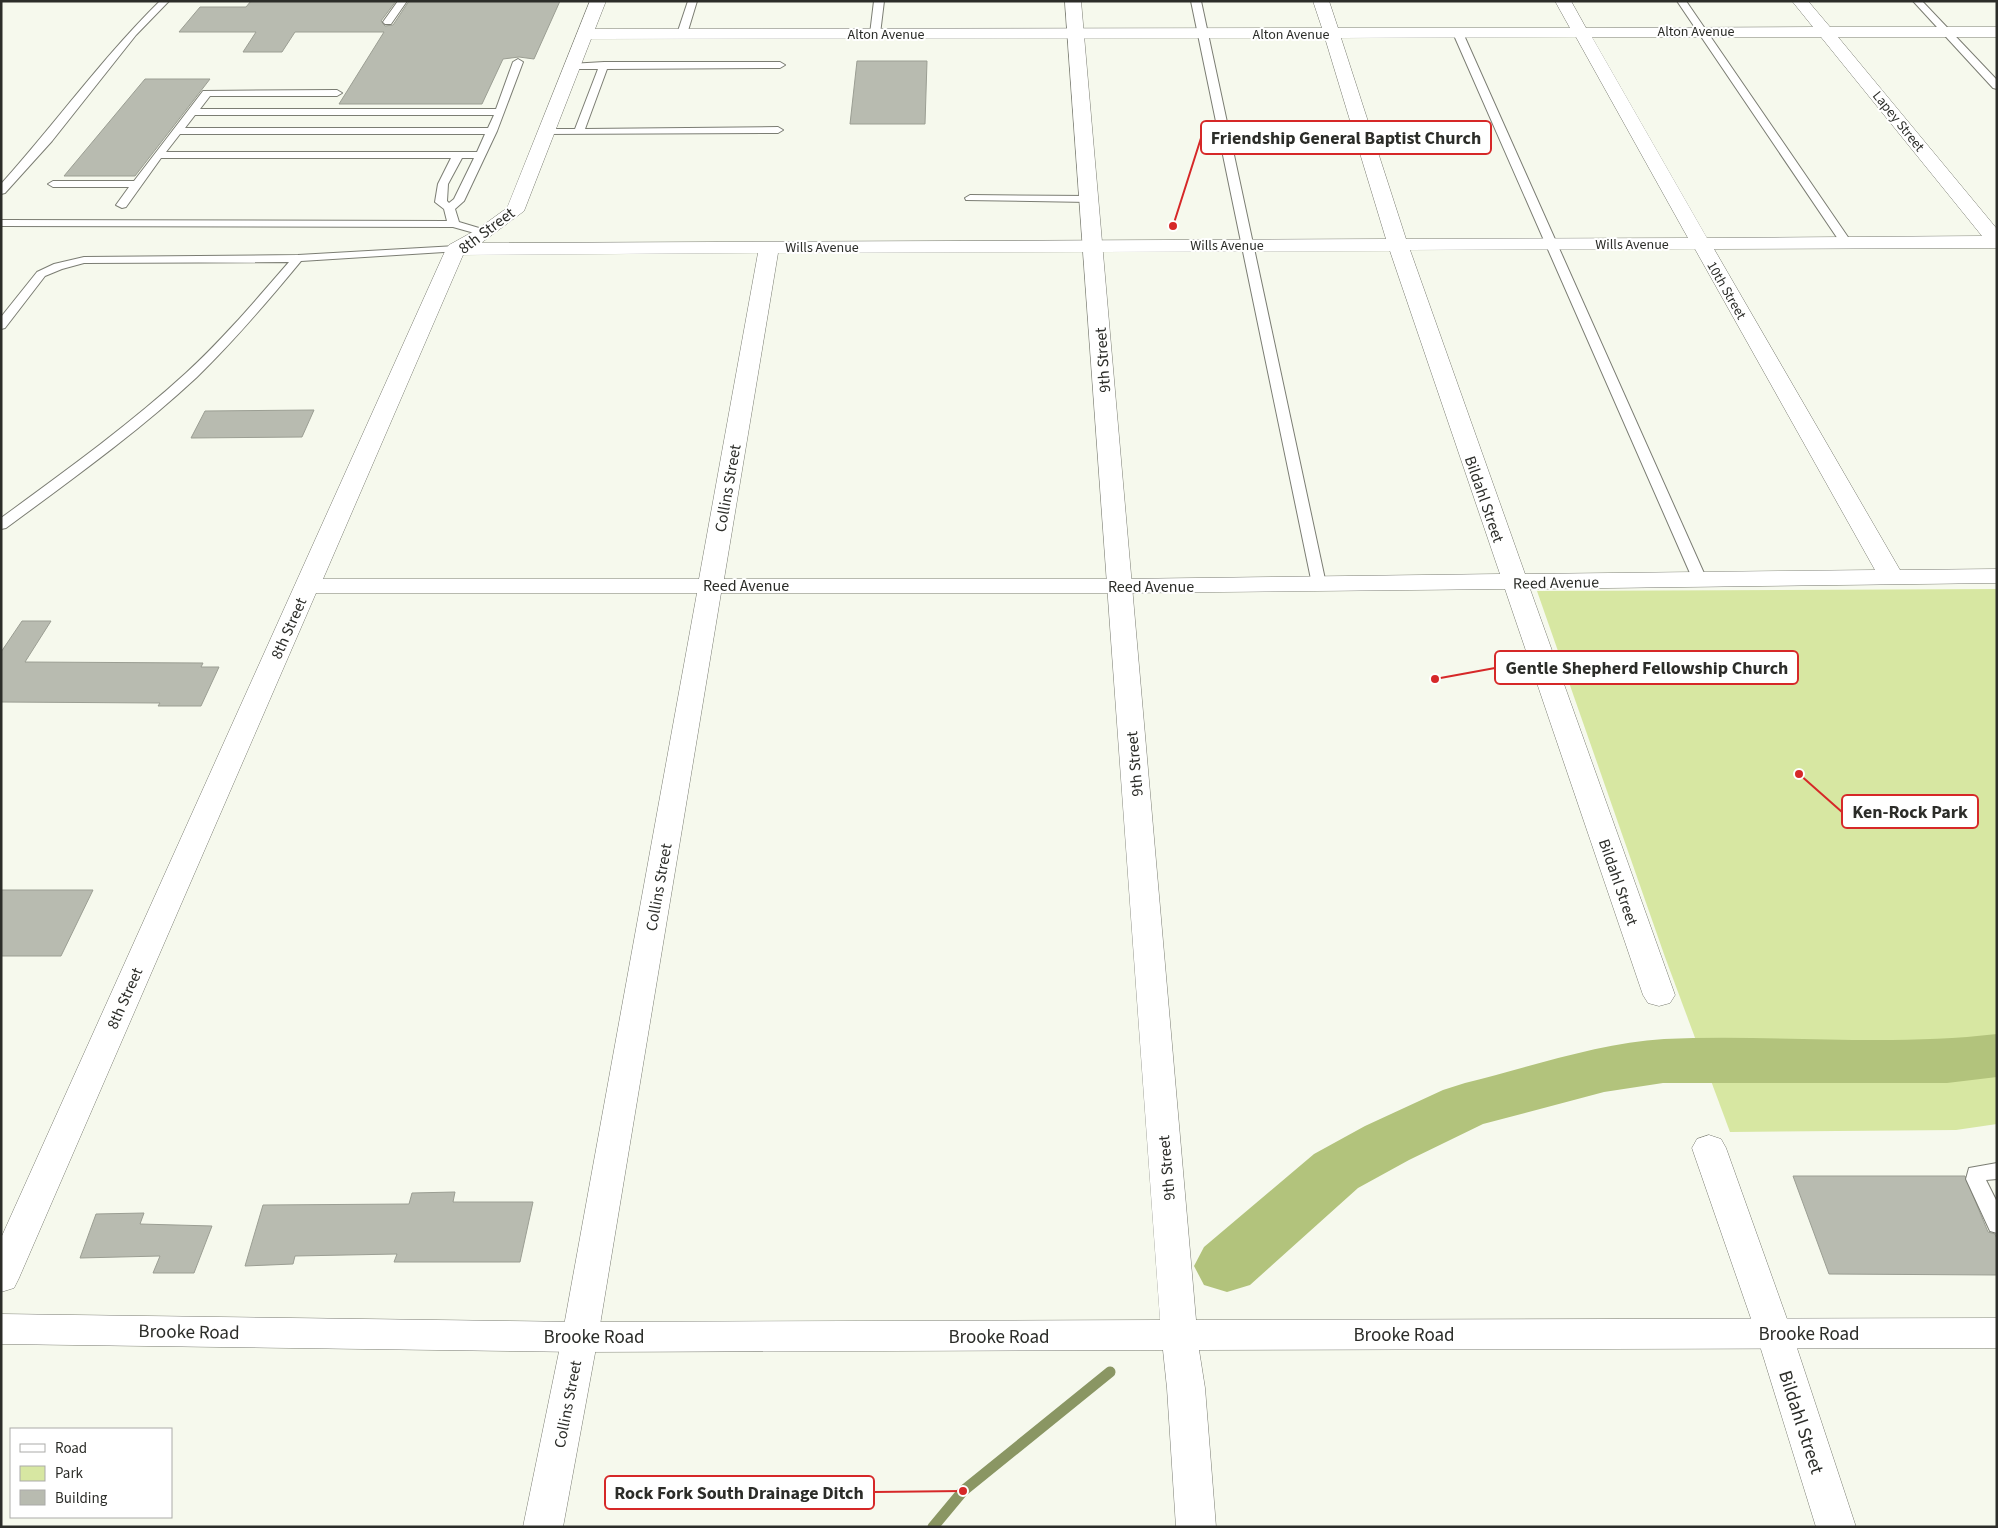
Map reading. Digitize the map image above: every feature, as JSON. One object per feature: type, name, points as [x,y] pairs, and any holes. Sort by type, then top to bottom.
[{"type":"street","name":"8th Street","points":[[1,1278],[456,248],[484,233],[515,211],[598,1]]},
{"type":"street","name":"9th Street","points":[[1073,1],[1179,1335],[1186,1388],[1196,1527]]},
{"type":"street","name":"Bildahl Street","points":[[1321,1],[1398,245],[1659,995]]},
{"type":"street","name":"10th Street","points":[[1563,1],[1583,32],[1700,243],[1892,578]]},
{"type":"street","name":"Lapey Street","points":[[1800,1],[1997,242]]},
{"type":"street","name":"Alton Avenue","points":[[586,34],[1332,34],[1824,30],[1997,32]]},
{"type":"street","name":"Wills Avenue","points":[[456,248],[1997,242]]},
{"type":"street","name":"Collins Street","points":[[543,1527],[580,1337],[769,247]]},
{"type":"street","name":"Reed Avenue","points":[[306,586],[1120,586],[1997,576]]},
{"type":"street","name":"Bildahl Street","points":[[1709,1148],[1774,1333],[1836,1527]]},
{"type":"street","name":"Brooke Road","points":[[1,1328],[580,1337],[1997,1332]]},
{"type":"lane","points":[[1,191],[48,139],[133,33],[165,1]]},
{"type":"lane","points":[[388,22],[403,1]]},
{"type":"lane","points":[[682,34],[693,1]]},
{"type":"lane","points":[[875,34],[879,1]]},
{"type":"lane","points":[[1196,1],[1201,34],[1319,584]]},
{"type":"lane","points":[[1681,1],[1846,243]]},
{"type":"lane","points":[[1917,1],[1997,86]]},
{"type":"lane","points":[[1458,33],[1700,580]]},
{"type":"lane","points":[[448,208],[459,201],[492,131],[518,62]]},
{"type":"lane","points":[[579,132],[604,65]]},
{"type":"lane","points":[[573,66],[780,65]]},
{"type":"lane","points":[[122,205],[158,155],[207,93],[337,93]]},
{"type":"lane","points":[[192,112],[500,112]]},
{"type":"lane","points":[[178,130],[492,131]]},
{"type":"lane","points":[[547,132],[778,130]]},
{"type":"lane","points":[[158,155],[480,155]]},
{"type":"lane","points":[[454,224],[448,208],[441,202],[443,184],[458,155]]},
{"type":"lane","points":[[53,184],[137,184]]},
{"type":"lane","points":[[970,198],[1089,199]]},
{"type":"lane","points":[[1,223],[454,224],[484,233]]},
{"type":"lane","points":[[1,325],[41,274],[58,266],[84,260],[298,258],[404,253],[456,248]]},
{"type":"lane","points":[[1,526],[58,484],[190,375],[262,302],[298,258]]},
{"type":"lane","points":[[1997,1171],[1976,1173],[1976,1179],[1997,1224]]},
{"type":"green space","points":[[1997,589],[1997,1124],[1956,1130],[1730,1132],[1665,957],[1537,591]]},
{"type":"building","points":[[251,1],[396,1],[381,21],[385,26],[393,25],[409,1],[560,1],[534,59],[519,57],[503,59],[482,104],[339,104],[384,32],[295,32],[282,52],[243,52],[256,32],[179,32],[200,7],[246,7]]},
{"type":"building","points":[[857,61],[927,61],[925,124],[850,124]]},
{"type":"building","points":[[145,79],[210,79],[135,176],[64,176]]},
{"type":"building","points":[[314,410],[302,437],[191,438],[205,411]]},
{"type":"building","points":[[22,621],[51,621],[25,662],[203,663],[201,667],[219,667],[201,706],[158,706],[160,703],[1,702],[1,652]]},
{"type":"building","points":[[1,890],[93,890],[61,956],[1,956]]},
{"type":"building","points":[[1793,1176],[1965,1176],[1988,1232],[1995,1234],[1997,1239],[1997,1275],[1829,1274]]},
{"type":"building","points":[[455,1192],[453,1202],[533,1202],[520,1262],[394,1262],[397,1254],[295,1256],[293,1264],[245,1266],[263,1205],[409,1204],[412,1193]]},
{"type":"building","points":[[144,1213],[140,1224],[212,1226],[194,1273],[153,1273],[160,1256],[80,1258],[96,1214]]},
{"type":"waterway","points":[[1227,1266],[1296,1208],[1336,1171],[1387,1143],[1465,1106],[1604,1070],[1663,1061],[1947,1061],[1997,1055]]},
{"type":"waterway","points":[[933,1527],[963,1491],[1110,1372]]},
{"type":"place","name":"Friendship General Baptist Church","points":[[1173,226]]},
{"type":"place","name":"Gentle Shepherd Fellowship Church","points":[[1435,679]]},
{"type":"place","name":"Ken-Rock Park","points":[[1799,774]]},
{"type":"place","name":"Rock Fork South Drainage Ditch","points":[[963,1491]]}]
